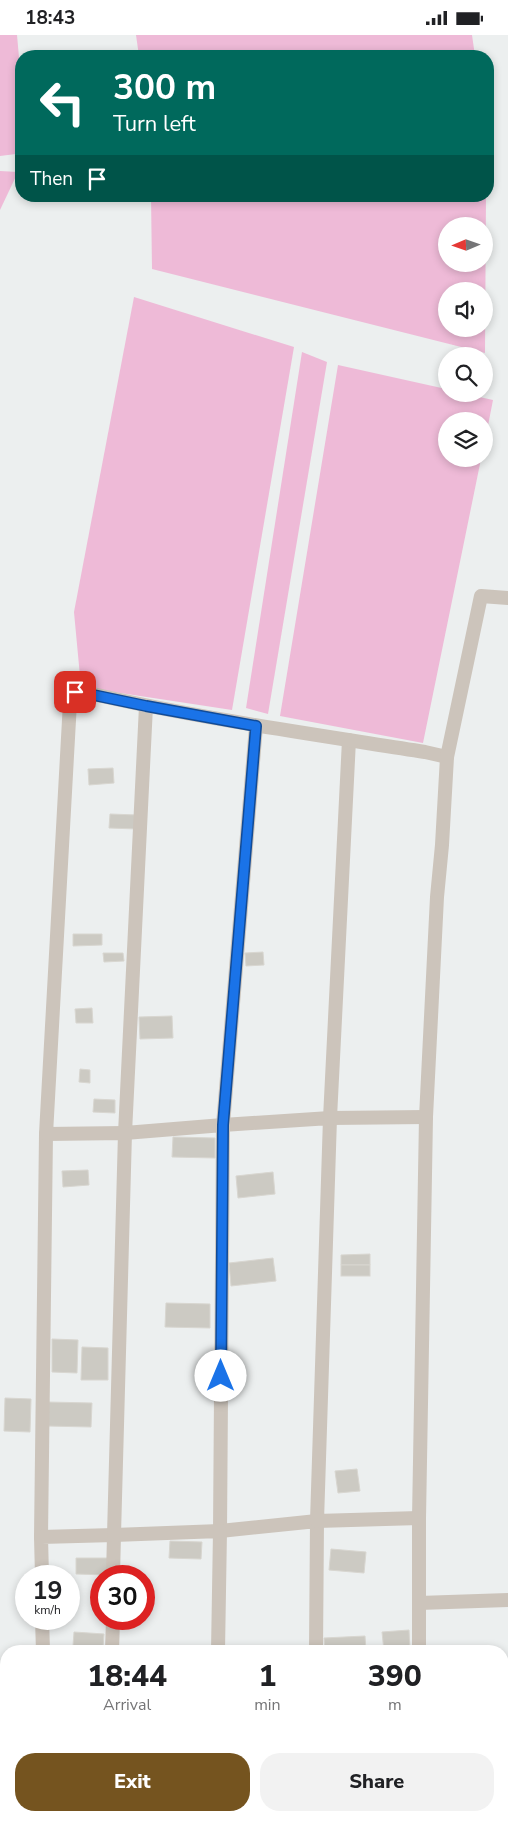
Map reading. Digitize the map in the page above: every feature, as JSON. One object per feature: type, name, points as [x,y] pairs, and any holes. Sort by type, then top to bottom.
[{"type":"street","points":[[419,1645],[419,1518],[426,1117],[437,897],[447,757],[481,596],[508,598]]},
{"type":"street","points":[[42,1565],[46,1134],[70,702],[75,692],[256,726],[447,757]]},
{"type":"street","points":[[113,1565],[125,1133],[146,706]]},
{"type":"street","points":[[218,1645],[223,1125],[256,726]]},
{"type":"street","points":[[316,1645],[317,1521],[330,1118],[349,740]]},
{"type":"street","points":[[46,1134],[125,1133],[330,1118],[426,1117]]},
{"type":"street","points":[[41,1537],[220,1531],[317,1521],[419,1518]]},
{"type":"street","points":[[419,1603],[508,1600]]},
{"type":"street","points":[[42,1630],[43,1645]]},
{"type":"street","points":[[112,1645],[113,1630]]},
{"type":"shaded area","points":[[0,35],[17,35],[18,50],[15,50],[15,154],[0,156]]},
{"type":"shaded area","points":[[136,35],[472,35],[474,50],[138,50]]},
{"type":"shaded area","points":[[0,171],[15,172],[15,178],[0,210]]},
{"type":"shaded area","points":[[151,202],[486,202],[486,217],[438,217],[438,273],[486,273],[485,282],[438,282],[438,337],[485,337],[485,347],[461,347],[152,269]]},
{"type":"shaded area","points":[[134,297],[294,347],[232,710],[81,687],[74,612]]},
{"type":"shaded area","points":[[302,352],[327,362],[268,714],[246,708]]},
{"type":"shaded area","points":[[338,365],[438,387],[438,402],[493,402],[491,412],[438,412],[438,467],[479,467],[423,743],[280,716]]},
{"type":"building","points":[[113,768],[114,783],[89,785],[88,769]]},
{"type":"building","points":[[110,814],[137,815],[137,829],[109,828]]},
{"type":"building","points":[[73,934],[102,934],[102,945],[73,946]]},
{"type":"building","points":[[263,952],[264,965],[246,966],[245,953]]},
{"type":"building","points":[[103,953],[123,953],[124,961],[104,962]]},
{"type":"building","points":[[92,1008],[93,1023],[76,1023],[75,1009]]},
{"type":"building","points":[[172,1016],[173,1038],[140,1039],[139,1017]]},
{"type":"building","points":[[80,1069],[90,1070],[90,1083],[79,1082]]},
{"type":"building","points":[[94,1099],[115,1100],[115,1113],[93,1112]]},
{"type":"building","points":[[173,1137],[215,1138],[215,1158],[172,1157]]},
{"type":"building","points":[[88,1170],[89,1185],[63,1187],[62,1171]]},
{"type":"building","points":[[273,1172],[275,1194],[238,1198],[236,1176]]},
{"type":"building","points":[[370,1254],[370,1265],[341,1265],[341,1255]]},
{"type":"building","points":[[273,1258],[276,1281],[231,1286],[229,1263]]},
{"type":"building","points":[[341,1265],[370,1265],[370,1276],[341,1276]]},
{"type":"building","points":[[166,1303],[210,1304],[210,1328],[165,1327]]},
{"type":"building","points":[[52,1339],[78,1340],[77,1373],[52,1372]]},
{"type":"building","points":[[82,1347],[108,1348],[108,1380],[81,1380]]},
{"type":"building","points":[[5,1398],[31,1399],[30,1432],[4,1431]]},
{"type":"building","points":[[47,1402],[92,1403],[91,1427],[47,1426]]},
{"type":"building","points":[[357,1469],[360,1491],[338,1493],[335,1471]]},
{"type":"building","points":[[170,1541],[202,1542],[201,1559],[169,1558]]},
{"type":"building","points":[[331,1549],[366,1552],[364,1573],[329,1570]]},
{"type":"building","points":[[76,1558],[108,1558],[108,1565],[90,1565],[90,1574],[80,1574],[80,1565],[76,1565]]},
{"type":"building","points":[[409,1630],[410,1645],[383,1645],[382,1632]]},
{"type":"building","points":[[74,1632],[104,1634],[103,1645],[73,1645]]},
{"type":"building","points":[[365,1636],[366,1645],[325,1645],[324,1638]]},
{"type":"route","points":[[75,692],[256,726],[223,1125],[221,1376]]}]
